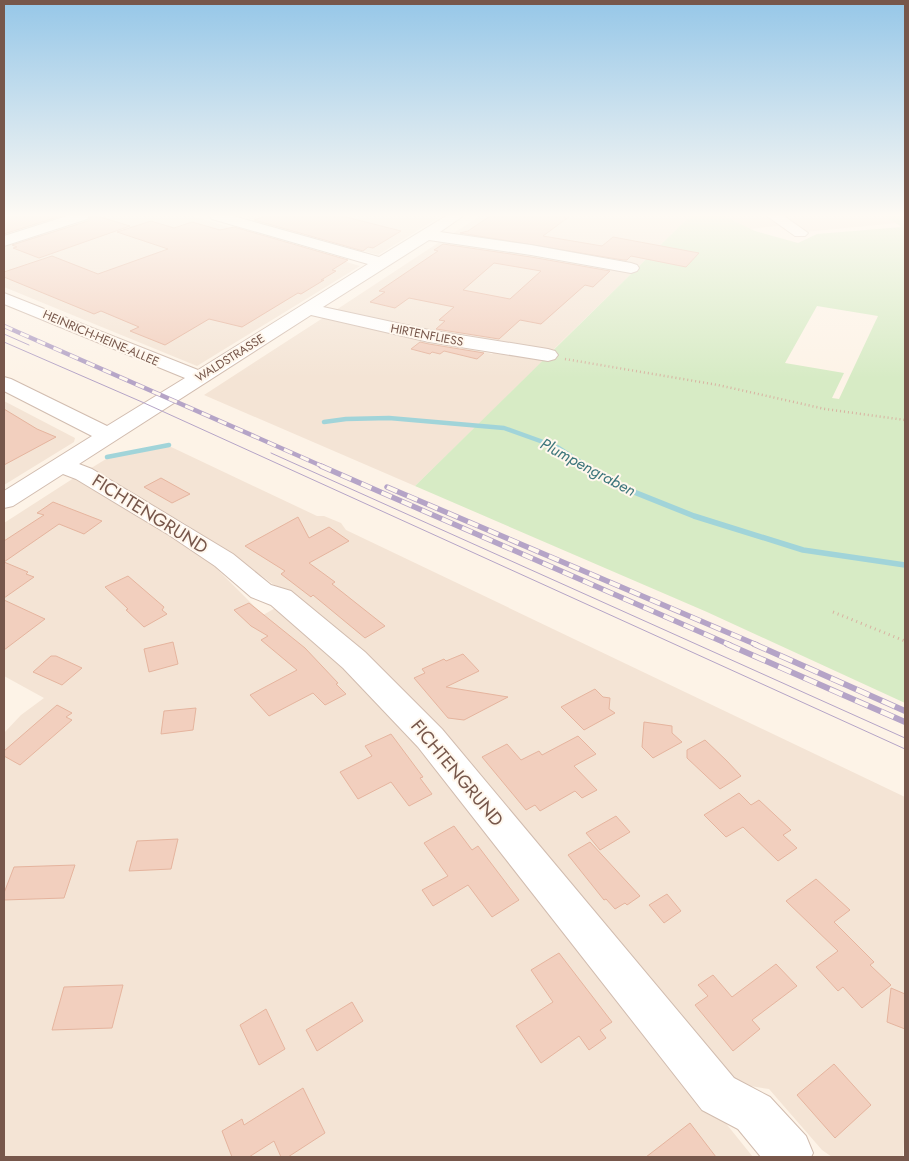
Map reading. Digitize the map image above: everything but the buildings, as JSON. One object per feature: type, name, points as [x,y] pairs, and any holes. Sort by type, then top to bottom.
[{"type":"street","name":"WALDSTRASSE","points":[[4,502],[369,270]]},
{"type":"street","name":"HEINRICH-HEINE-ALLEE","points":[[4,298],[199,377]]},
{"type":"street","name":"HIRTENFLIESS","points":[[307,309],[415,333],[548,355]]},
{"type":"street","points":[[4,384],[108,435]]},
{"type":"street","name":"FICHTENGRUND","points":[[60,465],[84,474],[193,539],[224,560],[261,591],[281,598],[354,660],[430,738],[718,1094],[754,1113],[789,1153]]},
{"type":"path","points":[[548,355],[593,365],[718,385],[825,409],[905,420]]},
{"type":"path","points":[[832,612],[905,642]]},
{"type":"shaded area","points":[[4,270],[353,270],[197,366],[4,287]]},
{"type":"shaded area","points":[[397,270],[634,271],[552,351],[504,344],[506,342],[464,335],[462,337],[333,312]]},
{"type":"shaded area","points":[[326,316],[492,354],[499,348],[547,357],[415,486],[204,395]]},
{"type":"shaded area","points":[[4,401],[75,438],[74,442],[4,485]]},
{"type":"shaded area","points":[[167,445],[317,516],[324,516],[341,523],[346,530],[905,797],[905,1126],[903,1157],[832,1157],[822,1150],[769,1089],[725,1082],[311,612],[240,560],[184,523],[88,470],[111,456]]},
{"type":"shaded area","points":[[77,476],[212,564],[263,615],[279,606],[391,708],[753,1157],[4,1157],[4,733],[21,715],[44,698],[4,676],[4,523]]},
{"type":"green space","points":[[635,270],[905,270],[905,703],[707,612],[415,486]],"holes":[[[817,306],[878,316],[839,399],[832,398],[844,373],[785,363]]]},
{"type":"waterway","name":"Plumpengraben","points":[[324,422],[346,419],[389,418],[504,428],[557,447],[588,467]]},
{"type":"waterway","name":"Plumpengraben","points":[[107,457],[169,445]]},
{"type":"waterway","name":"Plumpengraben","points":[[586,466],[619,486],[694,516],[803,550],[905,565]]},
{"type":"tram line","points":[[4,334],[29,345]]},
{"type":"tram line","points":[[4,342],[142,402],[905,749]]},
{"type":"tram line","points":[[271,453],[905,738]]},
{"type":"railway","points":[[4,326],[324,467]]},
{"type":"railway","points":[[321,466],[730,645]]},
{"type":"railway","points":[[387,487],[757,645]]},
{"type":"railway","points":[[727,644],[905,722]]},
{"type":"railway","points":[[754,644],[905,711]]}]
